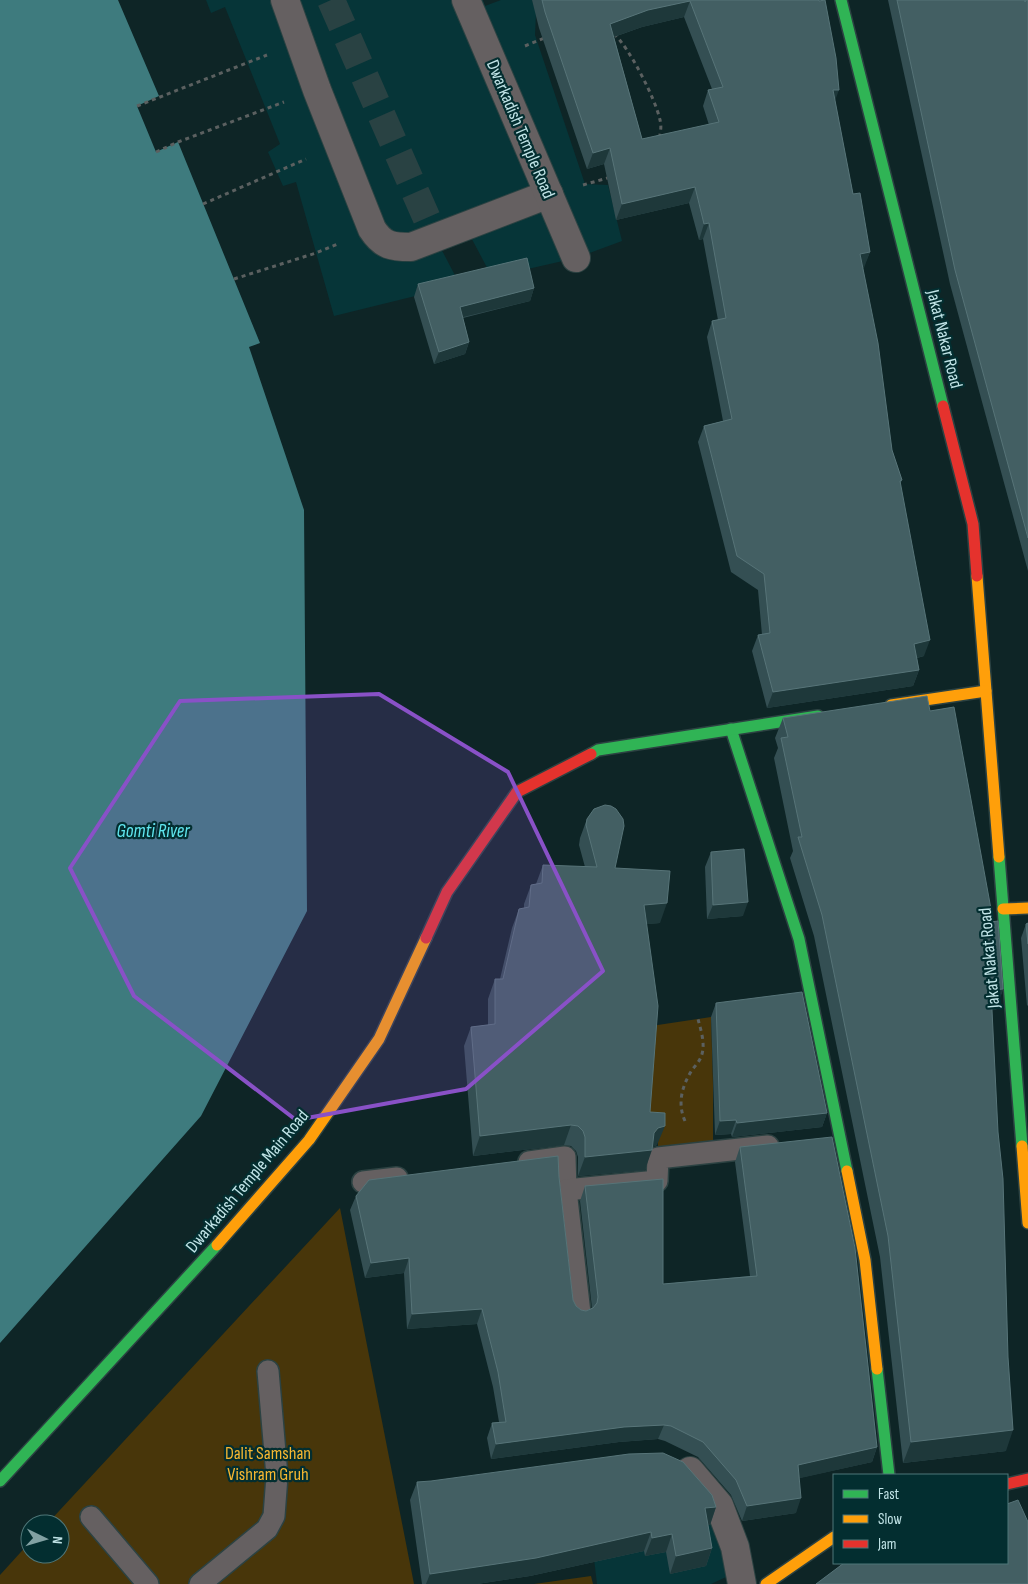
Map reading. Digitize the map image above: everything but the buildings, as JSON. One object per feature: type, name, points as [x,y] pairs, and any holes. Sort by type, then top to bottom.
[{"type":"main road","name":"Jakat Nakar Road","points":[[841,0],[973,524],[986,691]]},
{"type":"main road","points":[[878,707],[986,691]]},
{"type":"main road","name":"Jakat Nakat Road","points":[[986,691],[1028,1223]]},
{"type":"main road","points":[[829,714],[731,729],[800,939],[831,1139],[865,1260],[889,1474]]},
{"type":"main road","name":"Dwarkadish Temple Main Road","points":[[0,1481],[220,1242],[310,1140],[378,1039],[447,892],[517,792],[598,750],[731,729]]},
{"type":"main road","points":[[1003,909],[1028,908]]},
{"type":"main road","points":[[1008,1484],[1028,1479]]},
{"type":"main road","points":[[766,1584],[833,1538]]},
{"type":"street","points":[[285,0],[338,144],[372,229],[378,239],[392,246],[411,247],[549,194]]},
{"type":"street","name":"Dwarkadish Temple Road","points":[[466,0],[576,258]]},
{"type":"street","points":[[668,1459],[686,1467],[719,1505],[735,1547],[742,1584]]},
{"type":"lane","points":[[566,1190],[657,1181],[658,1158],[792,1144]]},
{"type":"lane","points":[[507,1164],[565,1158],[566,1190],[580,1313]]},
{"type":"lane","points":[[362,1182],[420,1175]]},
{"type":"lane","points":[[200,1584],[267,1529],[274,1516],[276,1476],[268,1371]]},
{"type":"lane","points":[[91,1517],[148,1584]]},
{"type":"path","points":[[610,30],[620,39],[629,54],[657,109],[661,123],[659,141]]},
{"type":"path","points":[[492,60],[554,34]]},
{"type":"path","points":[[137,106],[300,42]]},
{"type":"path","points":[[156,152],[318,90]]},
{"type":"path","points":[[203,204],[338,144]]},
{"type":"path","points":[[549,194],[612,177]]},
{"type":"path","points":[[234,279],[316,253],[372,229]]},
{"type":"path","points":[[688,1155],[692,1143],[690,1132],[683,1116],[680,1097],[684,1082],[701,1057],[703,1042],[698,1019]]},
{"type":"highlighted area","points":[[379,694],[508,772],[603,971],[466,1089],[296,1120],[134,996],[70,868],[180,701]]},
{"type":"shaded area","points":[[206,0],[483,0],[485,6],[501,0],[532,0],[536,13],[535,35],[585,184],[608,185],[622,241],[576,258],[492,277],[465,226],[435,237],[460,285],[334,316],[296,182],[283,186],[268,152],[280,144],[225,7],[211,13]]},
{"type":"shaded area","points":[[686,1467],[739,1571],[711,1584],[597,1584],[587,1499]]},
{"type":"green space","points":[[711,1017],[713,1152],[658,1158],[658,1133],[643,1131],[651,1026]]},
{"type":"green space","name":"Dalit Samshan Vishram Gruh","points":[[340,1208],[414,1584],[0,1584],[0,1575],[20,1553],[20,1564],[70,1564],[70,1514],[56,1514]]},
{"type":"green space","points":[[591,1576],[593,1584],[534,1584]]},
{"type":"water","name":"Gomti River","points":[[0,0],[118,0],[159,96],[137,106],[156,152],[178,142],[260,343],[249,347],[304,510],[307,911],[201,1116],[0,1343]]},
{"type":"tunnel","points":[[331,0],[435,237]]},
{"type":"traffic: fast","points":[[841,0],[943,406]]},
{"type":"traffic: fast","points":[[591,754],[598,750],[818,716]]},
{"type":"traffic: fast","points":[[731,729],[799,939],[847,1171]]},
{"type":"traffic: fast","points":[[999,857],[1022,1146]]},
{"type":"traffic: fast","points":[[0,1481],[217,1245]]},
{"type":"traffic: fast","points":[[877,1369],[889,1474]]},
{"type":"traffic: slow","points":[[977,576],[999,857]]},
{"type":"traffic: slow","points":[[891,705],[986,691]]},
{"type":"traffic: slow","points":[[1003,909],[1028,908]]},
{"type":"traffic: slow","points":[[217,1245],[309,1140],[379,1039],[426,938]]},
{"type":"traffic: slow","points":[[1022,1146],[1028,1223]]},
{"type":"traffic: slow","points":[[847,1171],[865,1260],[877,1369]]},
{"type":"traffic: slow","points":[[766,1584],[833,1538]]},
{"type":"traffic: jam","points":[[943,406],[973,524],[977,576]]},
{"type":"traffic: jam","points":[[426,938],[447,892],[517,792],[591,754]]},
{"type":"traffic: jam","points":[[1008,1484],[1028,1479]]}]
